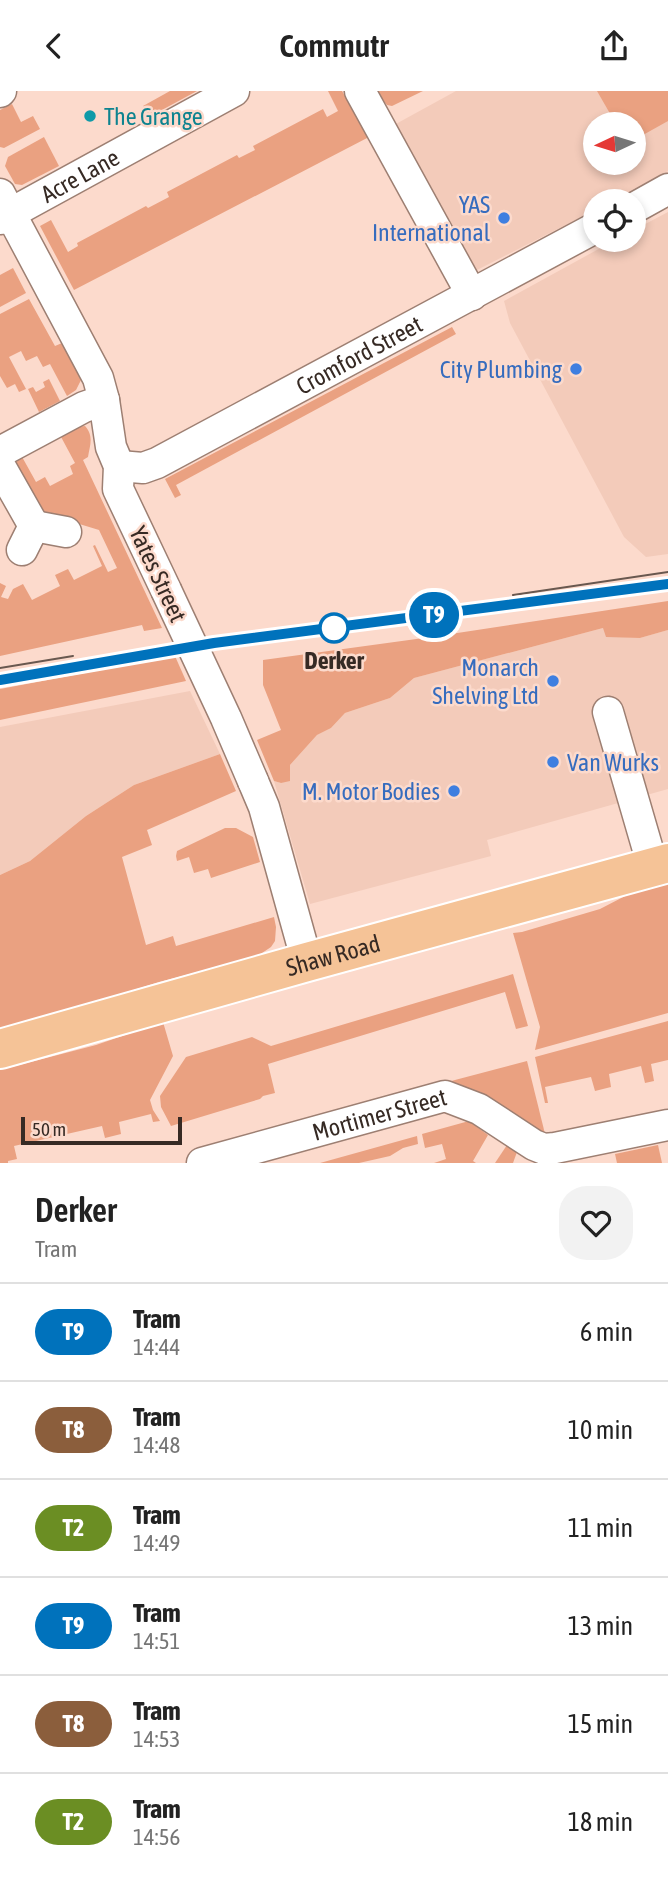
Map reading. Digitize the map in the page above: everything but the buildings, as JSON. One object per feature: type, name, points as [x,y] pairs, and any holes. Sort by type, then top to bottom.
[{"type":"main road","name":"Shaw Road","points":[[0,1049],[660,865]]},
{"type":"street","name":"Acre Lane","points":[[4,209],[234,91]]},
{"type":"street","points":[[360,91],[472,295]]},
{"type":"street","name":"Yates Street","points":[[4,209],[98,378],[111,447],[119,466],[118,489],[226,718],[264,807],[307,962]]},
{"type":"street","name":"Cromford Street","points":[[119,466],[143,468],[158,463],[583,235]]},
{"type":"street","points":[[0,452],[84,407],[104,400]]},
{"type":"street","points":[[0,466],[28,538],[66,532]]},
{"type":"street","points":[[608,712],[660,865]]},
{"type":"street","name":"Mortimer Street","points":[[202,1163],[445,1095],[479,1109],[544,1149],[668,1125]]},
{"type":"shaded area","points":[[170,91],[197,91],[149,117],[143,106]]},
{"type":"shaded area","points":[[328,91],[342,91],[369,137],[74,290],[40,226],[51,220],[68,252],[78,246],[77,243],[146,206],[148,208],[169,197],[167,192],[237,155],[239,158],[255,150],[253,146],[323,109],[327,117],[338,111]]},
{"type":"shaded area","points":[[375,91],[423,91],[392,106],[387,105]]},
{"type":"shaded area","points":[[456,91],[668,91],[668,171],[634,189],[583,189],[583,216],[473,272],[394,125]]},
{"type":"shaded area","points":[[597,91],[668,91],[668,121],[646,133],[646,112],[609,112]]},
{"type":"shaded area","points":[[12,104],[21,122],[33,116],[40,129],[4,148],[0,147],[0,110]]},
{"type":"shaded area","points":[[44,137],[59,166],[22,185],[15,184],[5,166],[8,157]]},
{"type":"shaded area","points":[[668,212],[668,554],[646,557],[624,537],[510,323],[504,301],[593,252],[646,252],[646,224]]},
{"type":"shaded area","points":[[13,268],[26,293],[0,307],[0,275]]},
{"type":"shaded area","points":[[29,299],[55,346],[62,343],[81,380],[76,390],[67,396],[50,364],[43,367],[37,356],[26,361],[21,351],[9,357],[26,389],[19,392],[15,384],[7,388],[0,376],[0,314]]},
{"type":"shaded area","points":[[452,327],[456,334],[176,485],[181,495],[175,498],[165,479]]},
{"type":"shaded area","points":[[49,379],[60,401],[39,412],[28,389],[33,387],[36,392],[45,387],[43,382]]},
{"type":"shaded area","points":[[85,426],[91,441],[88,457],[83,460],[162,628],[144,631],[142,625],[0,656],[0,583],[6,586],[1,597],[8,599],[13,589],[23,584],[32,600],[60,586],[55,575],[68,569],[74,580],[102,566],[93,546],[95,545],[108,572],[117,568],[99,530],[40,512],[16,464],[21,455],[36,482],[45,477],[50,486],[73,474],[70,466],[75,463],[60,435],[76,427]]},
{"type":"shaded area","points":[[668,601],[668,630],[640,638],[606,637],[603,628],[414,678],[390,698],[345,713],[331,728],[317,735],[290,765],[290,781],[274,781],[257,740],[281,730],[263,685],[263,660]]},
{"type":"shaded area","points":[[603,628],[625,637],[640,638],[668,630],[668,789],[487,840],[491,856],[310,904],[274,781],[281,783],[290,765],[317,735],[331,728],[345,713],[390,698],[414,678]]},
{"type":"shaded area","points":[[175,656],[186,681],[0,720],[0,689]]},
{"type":"shaded area","points":[[190,691],[220,754],[134,785],[86,816],[30,861],[0,875],[0,727]]},
{"type":"shaded area","points":[[220,754],[236,791],[147,830],[152,845],[122,857],[146,945],[173,936],[176,946],[274,917],[275,941],[271,947],[256,957],[159,982],[38,1020],[0,1028],[0,875],[30,861],[86,816],[134,785]]},
{"type":"shaded area","points":[[225,828],[236,828],[253,837],[260,862],[211,878],[208,869],[194,873],[189,857],[177,861],[177,851]]},
{"type":"shaded area","points":[[668,883],[668,1013],[535,1050],[540,1027],[513,933],[600,909],[629,894]]},
{"type":"shaded area","points":[[513,974],[528,1026],[516,1029],[505,992],[268,1064],[275,1093],[260,1099],[171,1126],[161,1107],[160,1096],[186,1057],[252,1037],[271,1046]]},
{"type":"shaded area","points":[[668,1021],[668,1060],[651,1064],[654,1081],[645,1083],[641,1066],[609,1074],[611,1087],[595,1091],[591,1077],[545,1087],[548,1103],[545,1103],[535,1057]]},
{"type":"shaded area","points":[[163,1022],[173,1056],[150,1100],[160,1121],[153,1122],[151,1114],[119,1122],[121,1134],[105,1138],[102,1126],[14,1146],[17,1159],[0,1163],[0,1070],[96,1045]]},
{"type":"shaded area","points":[[527,1061],[546,1138],[436,1085]]},
{"type":"shaded area","points":[[469,1121],[488,1135],[473,1161],[476,1163],[434,1163],[446,1159],[442,1144],[425,1148],[422,1134]]},
{"type":"shaded area","points":[[417,1136],[418,1144],[403,1148],[390,1156],[359,1163],[320,1163]]},
{"type":"shaded area","points":[[507,1145],[517,1152],[513,1163],[495,1163]]},
{"type":"shaded area","points":[[658,1145],[662,1163],[617,1163],[615,1154]]},
{"type":"tram line","points":[[513,595],[668,572]]},
{"type":"tram line","points":[[0,680],[214,643],[668,584]]},
{"type":"tram line","name":"T9","points":[[0,680],[214,643],[668,584]]},
{"type":"tram line","points":[[0,668],[73,656]]},
{"type":"place","name":"The Grange","points":[[90,116]]},
{"type":"place","name":"YAS International","points":[[504,218]]},
{"type":"place","name":"City Plumbing","points":[[576,369]]},
{"type":"place","name":"Derker","points":[[334,628]]},
{"type":"place","name":"Monarch Shelving Ltd","points":[[553,681]]},
{"type":"place","name":"Van Wurks","points":[[553,762]]},
{"type":"place","name":"M. Motor Bodies","points":[[454,791]]}]
